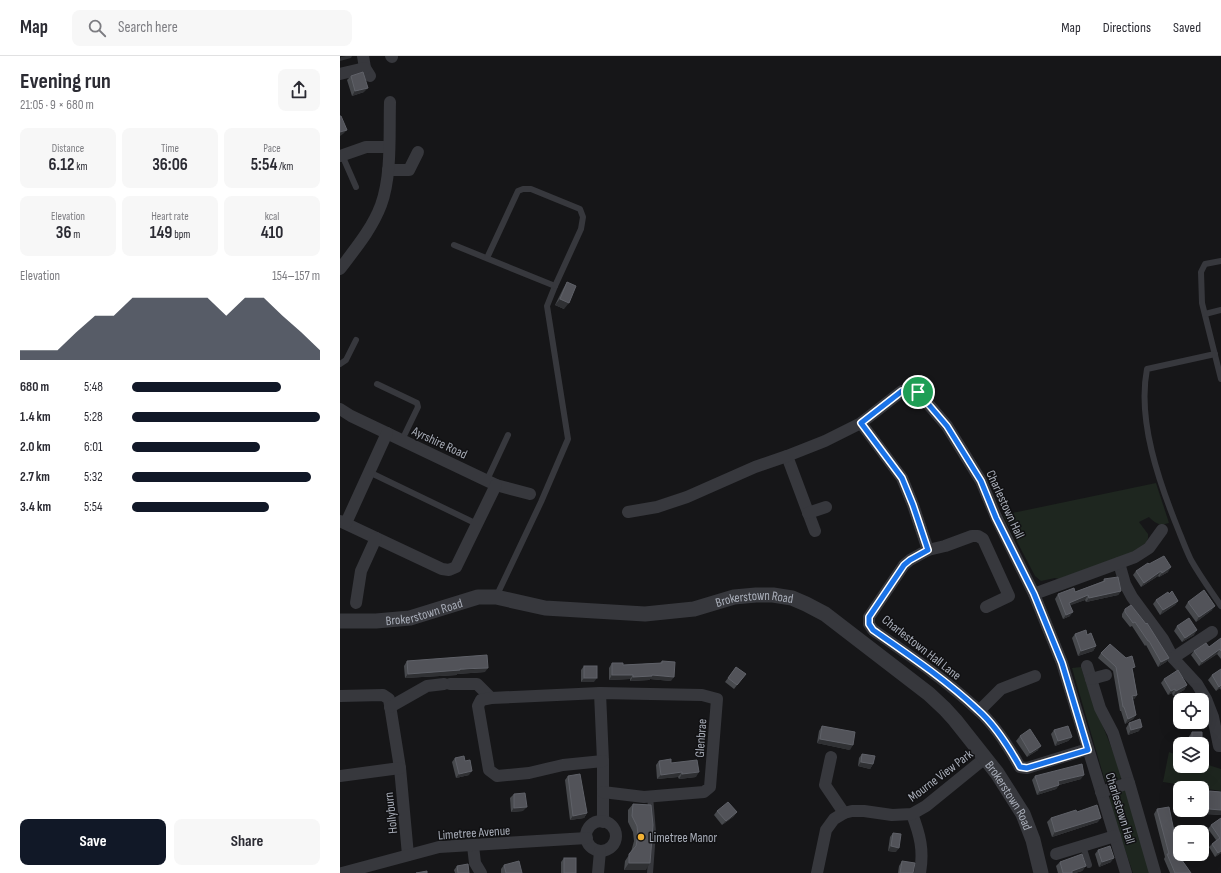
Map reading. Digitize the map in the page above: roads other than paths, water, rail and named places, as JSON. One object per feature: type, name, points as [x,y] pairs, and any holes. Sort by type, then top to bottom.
[{"type":"street","points":[[340,74],[366,67]]},
{"type":"street","points":[[340,269],[367,232],[381,204],[388,170],[390,102]]},
{"type":"street","points":[[341,155],[366,147],[388,147]]},
{"type":"street","points":[[388,170],[409,170],[418,152]]},
{"type":"street","name":"Charlestown Hall","points":[[628,512],[657,507],[687,497],[755,467],[825,441],[861,423],[902,391],[912,390],[918,392],[947,426],[981,481],[996,518],[1034,594],[1062,663],[1126,873]]},
{"type":"street","name":"Ayrshire Road","points":[[340,409],[491,482],[530,494]]},
{"type":"street","points":[[861,423],[902,478],[928,550]]},
{"type":"street","points":[[387,433],[343,522],[376,538],[442,569],[449,570],[456,567],[477,524],[491,482]]},
{"type":"street","points":[[786,456],[815,531]]},
{"type":"street","points":[[808,513],[826,507]]},
{"type":"street","points":[[1034,594],[1135,557],[1149,548],[1162,530]]},
{"type":"street","name":"Charlestown Hall Lane","points":[[986,607],[1009,596],[983,539],[978,536],[972,536],[945,546],[928,550],[904,565],[869,617],[869,624],[873,630],[935,674],[979,711],[1010,749],[1020,767],[1027,768],[1088,750]]},
{"type":"street","points":[[356,604],[361,571],[376,538]]},
{"type":"street","points":[[1119,563],[1125,584],[1132,597],[1163,639],[1173,658],[1197,684],[1206,699],[1213,717],[1219,746],[1221,746]]},
{"type":"street","name":"Brokerstown Road","points":[[340,621],[376,621],[410,618],[478,597],[496,597],[545,608],[645,614],[694,609],[734,597],[773,595],[792,598],[825,614],[929,694],[946,709],[1012,795],[1023,814],[1033,840],[1041,873]]},
{"type":"street","points":[[1173,658],[1212,632]]},
{"type":"street","points":[[1087,666],[1100,708],[1113,733],[1155,873]]},
{"type":"street","points":[[1091,679],[1106,675]]},
{"type":"street","points":[[979,711],[1001,689],[1035,676]]},
{"type":"street","points":[[340,696],[382,695],[389,699],[390,707],[427,686],[477,684],[491,698]]},
{"type":"street","points":[[600,693],[603,761],[603,822]]},
{"type":"street","name":"Glenbrae","points":[[491,698],[600,693],[702,695],[717,699],[710,787],[704,792],[650,796],[603,792]]},
{"type":"street","points":[[491,698],[481,700],[478,706],[489,770],[497,776],[529,773],[563,765],[603,761]]},
{"type":"street","name":"Hollyburn","points":[[390,707],[400,768],[408,855]]},
{"type":"street","points":[[817,873],[826,830],[834,819],[844,813],[825,785],[830,757]]},
{"type":"street","name":"Mourne View Park","points":[[844,813],[864,811],[892,816],[912,814],[926,806],[985,758]]},
{"type":"street","points":[[340,776],[400,768]]},
{"type":"street","points":[[1101,792],[1129,783]]},
{"type":"street","name":"Mourne View Park","points":[[912,814],[921,838],[923,859],[920,873]]},
{"type":"street","points":[[598,822],[611,825],[614,829],[616,838],[612,846],[604,851],[591,847],[587,838],[588,829],[598,822]]},
{"type":"street","points":[[1056,854],[1115,836]]},
{"type":"street","name":"Limetree Avenue","points":[[342,873],[439,847],[587,838]]},
{"type":"street","points":[[473,846],[475,863],[482,873]]},
{"type":"street","points":[[598,873],[600,851]]},
{"type":"lane","points":[[341,155],[356,187]]},
{"type":"lane","points":[[487,258],[518,191],[523,189],[531,189],[580,209],[583,217],[582,229],[547,306],[568,440],[541,502],[496,597]]},
{"type":"lane","points":[[454,245],[555,286]]},
{"type":"lane","points":[[1221,261],[1205,264],[1201,272],[1202,303],[1221,379]]},
{"type":"lane","points":[[1205,314],[1221,310]]},
{"type":"lane","points":[[340,364],[346,360],[356,340]]},
{"type":"lane","points":[[1215,354],[1147,369],[1145,379],[1145,400],[1150,444],[1164,492],[1191,559],[1221,606]]},
{"type":"lane","points":[[377,384],[417,403],[418,407],[402,440]]},
{"type":"lane","points":[[491,482],[508,435]]},
{"type":"lane","points":[[369,472],[477,524]]},
{"type":"lane","points":[[650,796],[654,832],[650,873]]},
{"type":"lane","points":[[1084,846],[1089,865]]},
{"type":"place","name":"Limetree Manor","points":[[641,837]]}]
